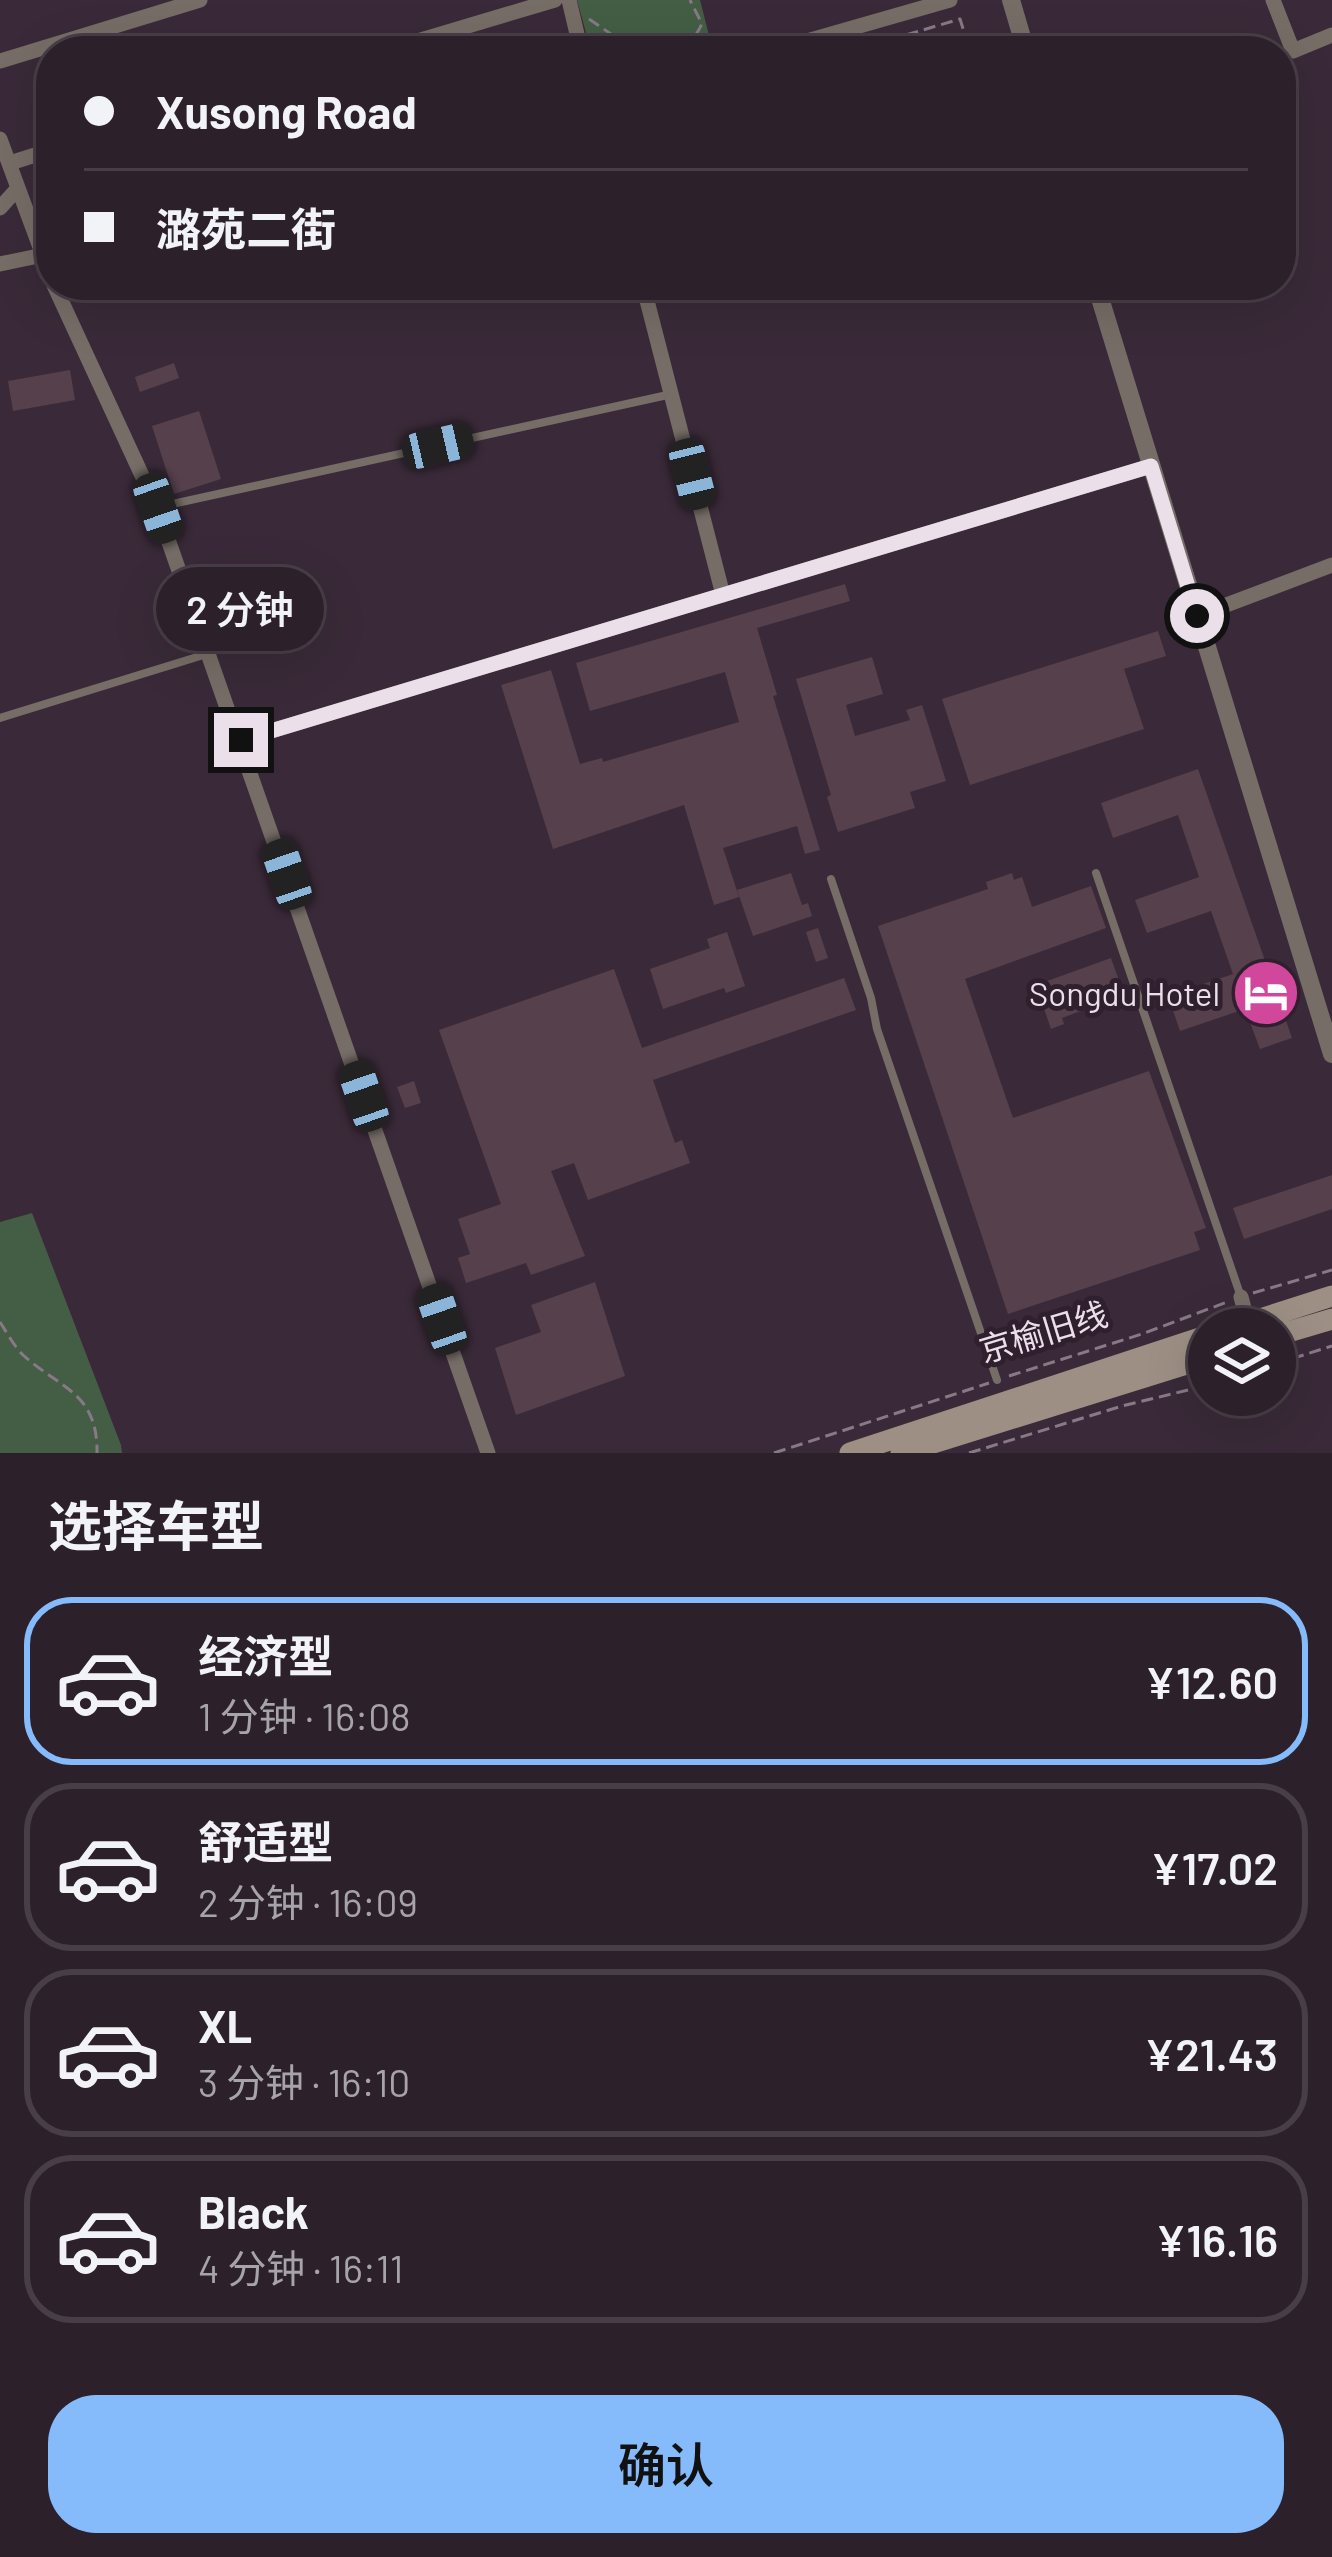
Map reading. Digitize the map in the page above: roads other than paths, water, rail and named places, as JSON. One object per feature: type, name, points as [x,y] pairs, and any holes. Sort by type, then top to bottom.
[{"type":"main road","points":[[1294,1308],[1332,1296]]},
{"type":"main road","points":[[1296,1329],[1332,1318]]},
{"type":"main road","name":"京榆旧线","points":[[850,1453],[1188,1343]]},
{"type":"main road","points":[[901,1453],[1188,1364]]},
{"type":"street","points":[[82,36],[200,0]]},
{"type":"street","points":[[434,36],[555,0]]},
{"type":"street","points":[[824,36],[950,0]]},
{"type":"street","points":[[1010,0],[1021,36]]},
{"type":"street","points":[[1273,0],[1287,36]]},
{"type":"street","points":[[570,5],[577,36]]},
{"type":"street","points":[[1296,50],[1332,35]]},
{"type":"street","points":[[0,61],[36,50]]},
{"type":"street","points":[[0,139],[36,231]]},
{"type":"street","points":[[10,163],[36,155]]},
{"type":"street","points":[[0,208],[18,188]]},
{"type":"street","points":[[0,264],[36,257]]},
{"type":"street","points":[[62,300],[158,508],[488,1453]]},
{"type":"street","points":[[647,300],[723,595]]},
{"type":"street","points":[[1101,300],[1332,1054]]},
{"type":"street","points":[[241,740],[1151,466]]},
{"type":"street","points":[[1197,616],[1332,565]]},
{"type":"street","points":[[1239,1308],[1240,1297]]},
{"type":"lane","points":[[158,508],[672,394]]},
{"type":"lane","points":[[0,718],[210,653]]},
{"type":"lane","points":[[1096,873],[1240,1297]]},
{"type":"lane","points":[[831,879],[997,1380]]},
{"type":"place","name":"Songdu Hotel","points":[[1266,993]]}]
